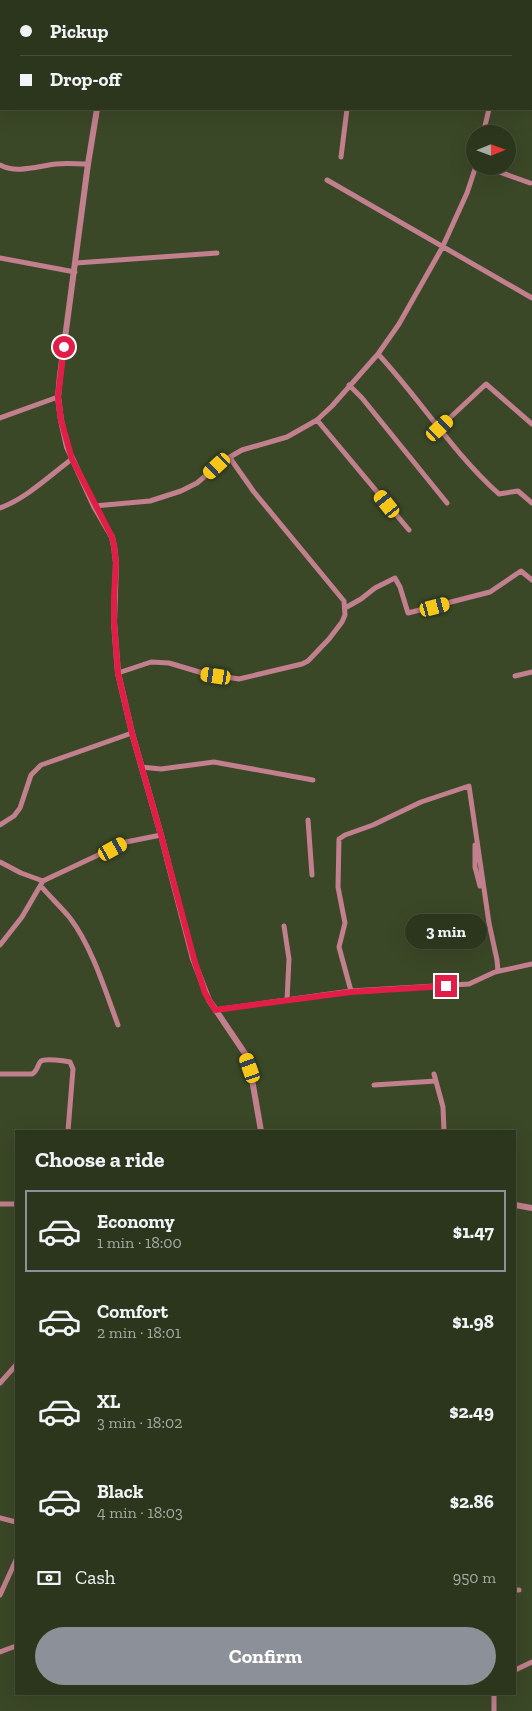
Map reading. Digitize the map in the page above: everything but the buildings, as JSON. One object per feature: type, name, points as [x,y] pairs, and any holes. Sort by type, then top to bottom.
[{"type":"street","points":[[96,110],[58,397],[61,420],[72,459],[94,506],[112,537],[116,563],[114,614],[118,673],[141,767],[194,959],[205,993],[246,1055],[261,1130]]},
{"type":"street","points":[[341,157],[347,110]]},
{"type":"street","points":[[485,125],[489,110]]},
{"type":"street","points":[[0,165],[15,169],[29,169],[58,164],[88,164]]},
{"type":"street","points":[[94,506],[150,501],[169,495],[197,483],[223,461],[242,450],[287,437],[317,420],[332,406],[378,354],[399,324],[442,248],[473,175]]},
{"type":"street","points":[[508,175],[530,183]]},
{"type":"street","points":[[327,180],[532,298]]},
{"type":"street","points":[[76,263],[216,253]]},
{"type":"street","points":[[0,258],[74,272]]},
{"type":"street","points":[[378,354],[399,376],[478,476],[499,494],[518,491],[532,503]]},
{"type":"street","points":[[440,428],[486,384],[532,424]]},
{"type":"street","points":[[349,385],[447,503]]},
{"type":"street","points":[[0,418],[58,397]]},
{"type":"street","points":[[317,420],[409,530]]},
{"type":"street","points":[[118,673],[151,662],[168,663],[206,674],[239,678],[302,664],[338,628],[345,615],[344,601],[254,492],[230,458]]},
{"type":"street","points":[[0,508],[12,504],[72,459]]},
{"type":"street","points":[[345,608],[361,599],[374,588],[395,578],[400,587],[408,613],[490,592],[521,571],[532,580]]},
{"type":"street","points":[[515,676],[532,672]]},
{"type":"street","points":[[0,825],[14,816],[20,808],[31,775],[41,765],[132,733]]},
{"type":"street","points":[[141,767],[161,769],[214,762],[313,780]]},
{"type":"street","points":[[351,992],[339,947],[345,923],[338,887],[339,840],[345,835],[372,826],[420,802],[469,786],[498,971]]},
{"type":"street","points":[[308,820],[312,875]]},
{"type":"street","points":[[476,821],[475,867],[480,886]]},
{"type":"street","points":[[0,945],[22,917],[42,884],[69,868],[126,842],[161,835]]},
{"type":"street","points":[[0,862],[42,884],[70,918],[95,967],[118,1025]]},
{"type":"street","points":[[284,926],[289,959],[287,1000]]},
{"type":"street","points":[[215,1010],[351,992],[470,984],[498,971],[532,964]]},
{"type":"street","points":[[0,1074],[32,1074],[37,1072],[40,1062],[45,1059],[70,1062],[74,1069],[68,1130]]},
{"type":"street","points":[[434,1074],[443,1107],[444,1130]]},
{"type":"street","points":[[374,1085],[436,1081]]},
{"type":"street","points":[[0,1204],[15,1204]]},
{"type":"street","points":[[516,1205],[532,1208]]},
{"type":"street","points":[[0,1383],[15,1366]]},
{"type":"street","points":[[0,1518],[15,1522]]},
{"type":"street","points":[[0,1595],[15,1562]]},
{"type":"street","points":[[0,1652],[15,1646]]},
{"type":"street","points":[[516,1670],[532,1662]]},
{"type":"street","points":[[494,1695],[494,1711]]},
{"type":"route","points":[[64,347],[58,397],[61,420],[67,447],[72,459],[94,506],[112,537],[116,563],[114,622],[118,673],[132,733],[194,959],[209,1000],[215,1010],[351,992],[446,986]]}]
